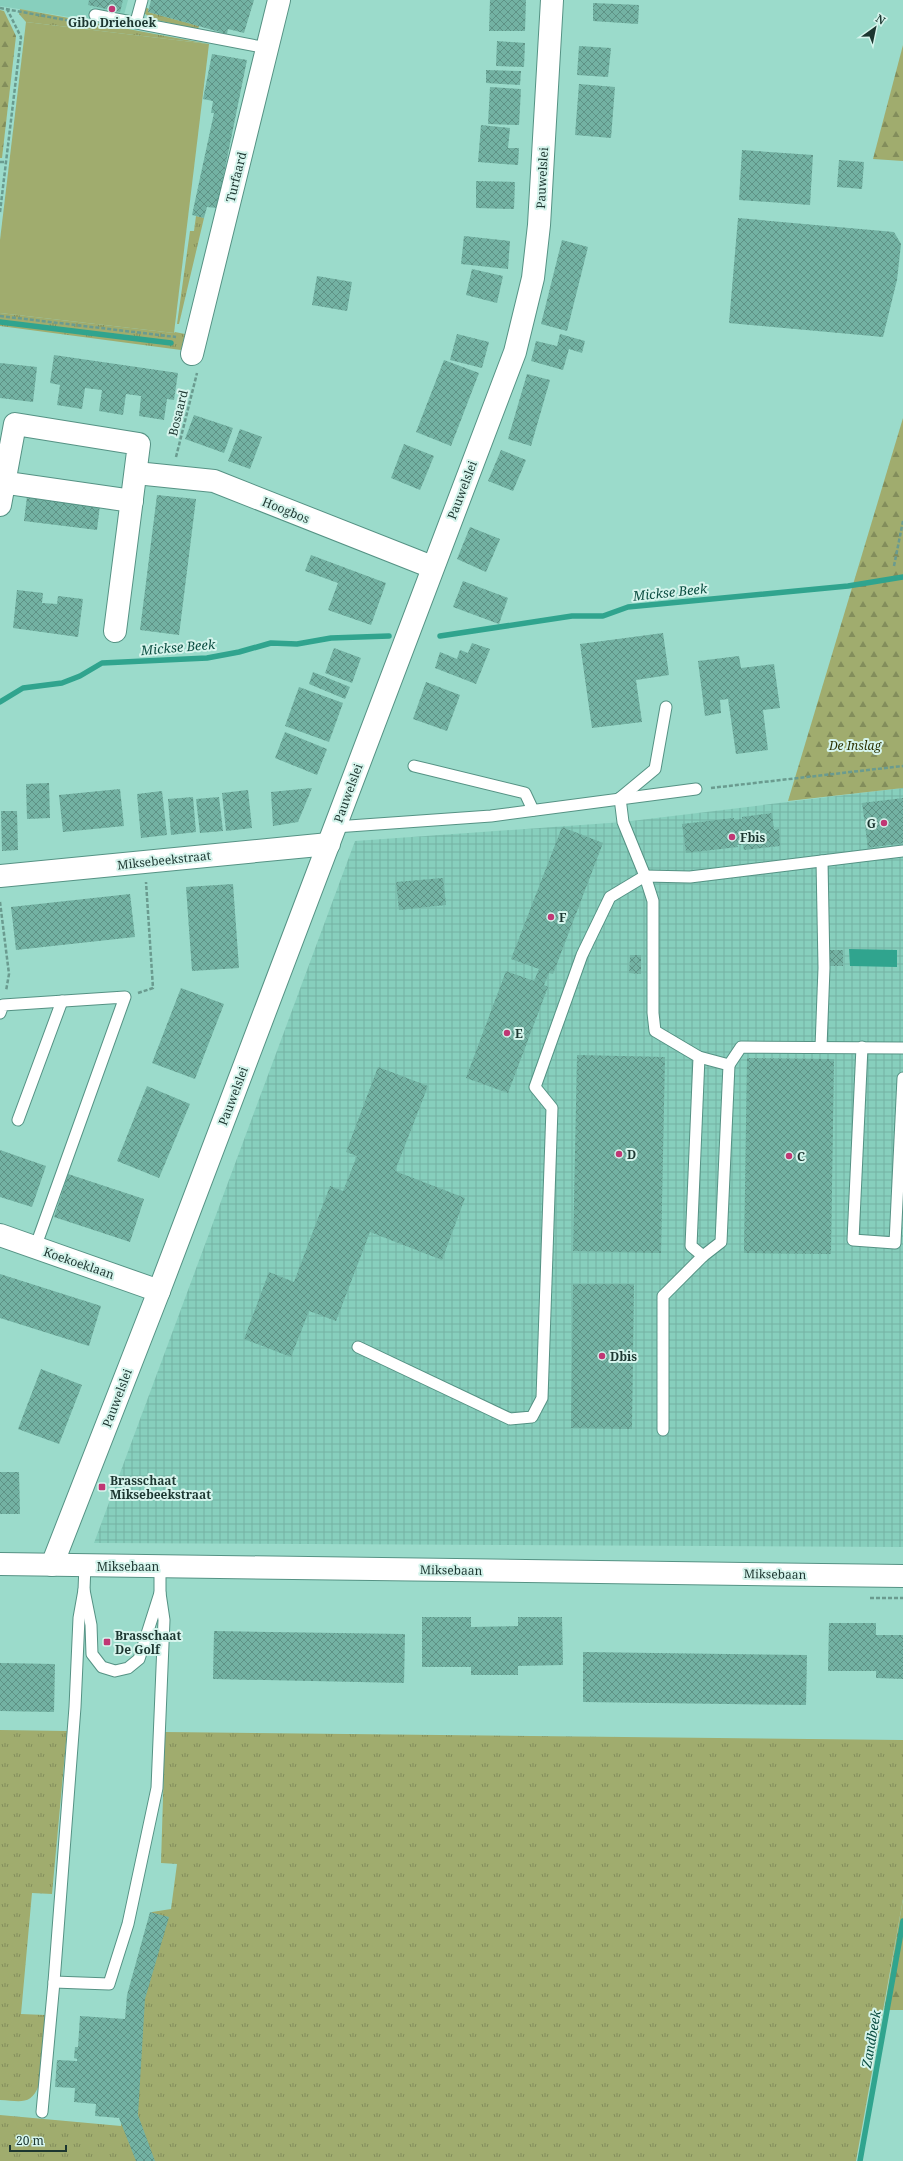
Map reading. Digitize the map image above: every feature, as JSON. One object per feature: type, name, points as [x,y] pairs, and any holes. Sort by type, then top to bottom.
[{"type":"street","name":"Turfaard","points":[[194,347],[279,0]]},
{"type":"street","name":"Pauwelslei","points":[[52,1564],[159,1291],[332,836],[432,567],[515,352],[533,278],[540,225],[552,0]]},
{"type":"street","points":[[0,505],[2,482],[15,424],[139,444],[115,631]]},
{"type":"street","name":"Hoogbos","points":[[136,473],[214,481],[432,567]]},
{"type":"street","points":[[2,482],[132,501]]},
{"type":"street","name":"Miksebeekstraat","points":[[0,876],[144,862],[332,836]]},
{"type":"street","name":"Koekoeklaan","points":[[0,1235],[159,1291]]},
{"type":"street","name":"Miksebaan","points":[[0,1564],[903,1576]]},
{"type":"lane","points":[[136,22],[142,0]]},
{"type":"lane","points":[[95,15],[267,48]]},
{"type":"lane","points":[[620,798],[655,769],[666,707]]},
{"type":"lane","points":[[414,766],[525,793],[533,810]]},
{"type":"lane","points":[[332,836],[696,789]]},
{"type":"lane","points":[[620,798],[623,822],[653,900],[653,1013],[655,1031],[699,1058],[729,1064]]},
{"type":"lane","points":[[358,1347],[510,1419],[532,1417],[542,1398],[552,1108],[536,1087],[582,956],[610,897],[645,876],[690,877],[903,851]]},
{"type":"lane","points":[[821,1047],[824,968],[822,861]]},
{"type":"lane","points":[[1,1009],[62,1001],[125,997],[35,1248]]},
{"type":"lane","points":[[18,1120],[62,1001]]},
{"type":"lane","points":[[663,1430],[664,1296],[703,1256],[721,1242],[729,1064],[741,1047],[903,1048]]},
{"type":"lane","points":[[862,1048],[853,1240],[895,1243],[903,1078]]},
{"type":"lane","points":[[699,1058],[691,1246],[703,1256]]},
{"type":"lane","points":[[42,2112],[54,1982],[75,1707],[79,1618],[84,1590],[85,1565]]},
{"type":"lane","points":[[54,1982],[109,1984],[128,1924],[158,1788],[164,1620],[160,1593],[160,1566]]},
{"type":"lane","points":[[84,1590],[91,1625],[92,1654],[102,1667],[114,1671],[128,1668],[139,1659],[160,1593]]},
{"type":"path","points":[[0,8],[86,24],[95,15]]},
{"type":"path","points":[[0,212],[21,37],[7,9]]},
{"type":"path","points":[[0,162],[6,162]]},
{"type":"path","points":[[0,316],[194,347]]},
{"type":"path","name":"Bosaard","points":[[172,477],[197,372],[194,347]]},
{"type":"path","points":[[894,566],[903,522]]},
{"type":"path","points":[[696,789],[903,766]]},
{"type":"path","points":[[125,997],[153,988],[144,862]]},
{"type":"path","points":[[0,902],[9,974],[1,1009]]},
{"type":"shaded area","points":[[0,0],[128,0],[124,15],[91,8],[88,20],[0,6]]},
{"type":"shaded area","points":[[903,788],[903,1547],[94,1543],[355,841],[623,822]]},
{"type":"shaded area","points":[[849,949],[897,950],[897,967],[850,966]]},
{"type":"green space","points":[[145,7],[149,9],[148,12],[199,26],[198,29],[152,19],[144,13]]},
{"type":"green space","points":[[20,9],[209,44],[26,22],[19,14]]},
{"type":"green space","points":[[0,10],[4,11],[16,36],[2,158],[0,158]]},
{"type":"green space","points":[[26,22],[209,44],[174,333],[0,313],[0,240]]},
{"type":"green space","points":[[903,45],[903,161],[873,159]]},
{"type":"green space","points":[[196,216],[204,218],[179,324],[177,324],[190,231],[194,231]]},
{"type":"green space","points":[[0,313],[185,334],[181,350],[0,326]]},
{"type":"green space","name":"De Inslag","points":[[903,418],[903,788],[788,801]]},
{"type":"green space","points":[[0,1730],[67,1731],[52,1894],[32,1893],[21,2014],[45,2015],[39,2085],[36,2092],[24,2101],[0,2100]]},
{"type":"green space","points":[[165,1732],[903,1740],[903,1899],[856,2161],[0,2161],[0,2115],[121,2126],[130,1995],[152,1912],[171,1909],[177,1864],[161,1863]]},
{"type":"green space","points":[[903,1899],[903,2010],[884,2010]]},
{"type":"building","name":"Gibo Driehoek","points":[[89,0],[123,0],[120,12],[88,5]]},
{"type":"building","points":[[151,0],[254,0],[244,33],[228,29],[227,34],[148,12]]},
{"type":"building","points":[[490,0],[526,0],[525,31],[489,31]]},
{"type":"building","points":[[593,3],[639,5],[638,24],[593,21]]},
{"type":"building","points":[[497,41],[525,43],[524,67],[496,66]]},
{"type":"building","points":[[579,46],[611,48],[608,77],[577,75]]},
{"type":"building","points":[[212,54],[247,60],[217,208],[207,207],[204,218],[192,215],[214,113],[211,113],[213,101],[203,99]]},
{"type":"building","points":[[486,70],[521,71],[520,85],[486,83]]},
{"type":"building","points":[[579,84],[615,87],[611,138],[575,135]]},
{"type":"building","points":[[490,87],[521,89],[519,125],[488,124]]},
{"type":"building","points":[[481,125],[510,128],[508,148],[519,148],[518,165],[478,162]]},
{"type":"building","points":[[742,150],[813,155],[810,205],[739,200]]},
{"type":"building","points":[[839,160],[864,162],[862,189],[837,187]]},
{"type":"building","points":[[476,181],[515,182],[514,209],[476,208]]},
{"type":"building","points":[[738,218],[894,232],[901,244],[897,280],[883,337],[729,323]]},
{"type":"building","points":[[464,236],[510,241],[508,269],[461,264]]},
{"type":"building","points":[[562,240],[588,247],[567,331],[541,324]]},
{"type":"building","points":[[472,269],[503,276],[497,303],[466,295]]},
{"type":"building","points":[[317,276],[352,282],[347,311],[312,305]]},
{"type":"building","points":[[457,334],[489,342],[482,368],[450,360]]},
{"type":"building","points":[[560,334],[585,341],[582,353],[569,349],[563,370],[531,361],[536,341],[557,346]]},
{"type":"building","points":[[54,355],[178,373],[174,400],[167,399],[164,420],[139,416],[141,396],[126,394],[123,415],[99,411],[102,390],[85,388],[82,409],[57,405],[60,385],[50,383]]},
{"type":"building","points":[[444,360],[479,373],[451,446],[416,432]]},
{"type":"building","points":[[0,363],[37,367],[33,402],[0,398]]},
{"type":"building","points":[[527,374],[550,380],[531,446],[508,439]]},
{"type":"building","points":[[194,415],[233,428],[224,453],[185,439]]},
{"type":"building","points":[[240,429],[262,437],[250,469],[228,461]]},
{"type":"building","points":[[404,444],[434,456],[420,490],[391,478]]},
{"type":"building","points":[[501,450],[526,460],[513,491],[488,481]]},
{"type":"building","points":[[28,488],[101,497],[97,530],[24,521]]},
{"type":"building","points":[[157,495],[196,499],[179,635],[140,630]]},
{"type":"building","points":[[470,527],[500,539],[486,572],[457,559]]},
{"type":"building","points":[[311,555],[386,583],[371,625],[328,610],[338,583],[305,571]]},
{"type":"building","points":[[463,581],[508,598],[499,624],[453,607]]},
{"type":"building","points":[[17,590],[43,593],[42,603],[57,604],[58,596],[83,599],[78,637],[13,628]]},
{"type":"building","points":[[663,633],[669,675],[636,680],[642,722],[592,728],[580,644]]},
{"type":"building","points":[[472,643],[490,649],[476,684],[435,668],[440,652],[457,659],[460,650],[468,653]]},
{"type":"building","points":[[334,648],[361,658],[352,683],[325,673]]},
{"type":"building","points":[[739,656],[741,668],[774,664],[780,708],[763,710],[768,750],[736,754],[728,699],[720,700],[721,713],[705,716],[698,661]]},
{"type":"building","points":[[313,672],[350,687],[345,699],[309,684]]},
{"type":"building","points":[[426,682],[460,695],[447,731],[413,719]]},
{"type":"building","points":[[299,687],[343,703],[329,742],[285,726]]},
{"type":"building","points":[[285,732],[327,749],[317,775],[275,758]]},
{"type":"building","points":[[49,783],[50,818],[27,819],[26,784]]},
{"type":"building","points":[[312,788],[298,822],[273,826],[271,792]]},
{"type":"building","points":[[120,789],[124,826],[63,832],[59,795]]},
{"type":"building","points":[[248,790],[252,828],[226,831],[222,793]]},
{"type":"building","points":[[162,791],[167,835],[141,838],[137,794]]},
{"type":"building","points":[[193,797],[196,832],[171,835],[168,799]]},
{"type":"building","points":[[219,797],[223,831],[200,833],[196,799]]},
{"type":"building","name":"G","points":[[903,798],[903,843],[868,848],[862,803]]},
{"type":"building","points":[[1,811],[17,811],[18,850],[2,851]]},
{"type":"building","name":"Fbis","points":[[772,813],[774,830],[779,829],[780,846],[744,850],[743,845],[737,845],[738,847],[686,853],[682,824],[734,818],[734,820],[742,819],[742,817]]},
{"type":"building","points":[[562,827],[603,843],[553,974],[549,973],[544,985],[548,987],[508,1093],[466,1078],[506,971],[534,981],[539,969],[511,959]]},
{"type":"building","points":[[443,878],[446,905],[399,910],[396,882]]},
{"type":"building","points":[[233,884],[239,968],[192,971],[186,887]]},
{"type":"building","points":[[130,894],[135,937],[16,950],[11,907]]},
{"type":"building","points":[[829,950],[843,950],[843,966],[829,966]]},
{"type":"building","points":[[630,955],[641,955],[641,974],[629,973]]},
{"type":"building","points":[[181,988],[224,1004],[195,1079],[152,1063]]},
{"type":"building","name":"D","points":[[577,1055],[665,1057],[661,1253],[573,1251]]},
{"type":"building","name":"C","points":[[747,1058],[834,1059],[831,1254],[744,1253]]},
{"type":"building","points":[[378,1067],[428,1086],[395,1171],[465,1198],[442,1260],[370,1232],[336,1321],[309,1311],[291,1357],[244,1339],[269,1272],[294,1282],[330,1186],[343,1191],[357,1156],[346,1152]]},
{"type":"building","points":[[147,1086],[190,1104],[159,1178],[117,1161]]},
{"type":"building","points":[[0,1150],[46,1166],[32,1207],[0,1197]]},
{"type":"building","points":[[68,1174],[144,1199],[130,1242],[54,1217]]},
{"type":"building","points":[[0,1274],[101,1306],[89,1346],[0,1318]]},
{"type":"building","name":"Dbis","points":[[573,1284],[634,1284],[632,1429],[571,1428]]},
{"type":"building","points":[[41,1369],[82,1385],[59,1444],[18,1429]]},
{"type":"building","points":[[0,1472],[19,1472],[20,1514],[0,1514]]},
{"type":"building","points":[[422,1617],[471,1617],[471,1627],[518,1626],[518,1617],[562,1617],[563,1665],[518,1666],[518,1675],[471,1675],[471,1667],[422,1667]]},
{"type":"building","points":[[829,1623],[876,1623],[876,1635],[903,1635],[903,1679],[876,1678],[876,1671],[828,1671]]},
{"type":"building","points":[[214,1631],[405,1634],[404,1683],[213,1679]]},
{"type":"building","points":[[583,1652],[807,1655],[806,1705],[583,1702]]},
{"type":"building","points":[[0,1663],[55,1664],[54,1712],[0,1711]]},
{"type":"building","points":[[150,1912],[169,1917],[145,1999],[138,2115],[155,2161],[136,2161],[119,2118],[95,2116],[96,2104],[74,2102],[75,2088],[55,2087],[57,2060],[77,2061],[77,2059],[74,2058],[75,2047],[78,2047],[80,2016],[125,2019],[127,1995]]},
{"type":"waterway","points":[[0,322],[171,343]]},
{"type":"waterway","name":"Mickse Beek","points":[[440,636],[572,616],[603,616],[628,607],[848,586],[903,577]]},
{"type":"waterway","name":"Mickse Beek","points":[[0,702],[23,688],[62,683],[80,676],[102,663],[207,658],[239,652],[271,643],[297,644],[331,638],[389,636]]},
{"type":"waterway","name":"Zandbeek","points":[[860,2161],[903,1921]]},
{"type":"place","name":"Gibo Driehoek","points":[[112,9]]},
{"type":"place","name":"G","points":[[884,823]]},
{"type":"place","name":"Fbis","points":[[732,837]]},
{"type":"place","name":"F","points":[[551,917]]},
{"type":"place","name":"E","points":[[507,1033]]},
{"type":"place","name":"D","points":[[619,1154]]},
{"type":"place","name":"C","points":[[789,1156]]},
{"type":"place","name":"Dbis","points":[[602,1356]]},
{"type":"place","name":"Brasschaat Miksebeekstraat","points":[[102,1487]]},
{"type":"place","name":"Brasschaat De Golf","points":[[107,1642]]}]
